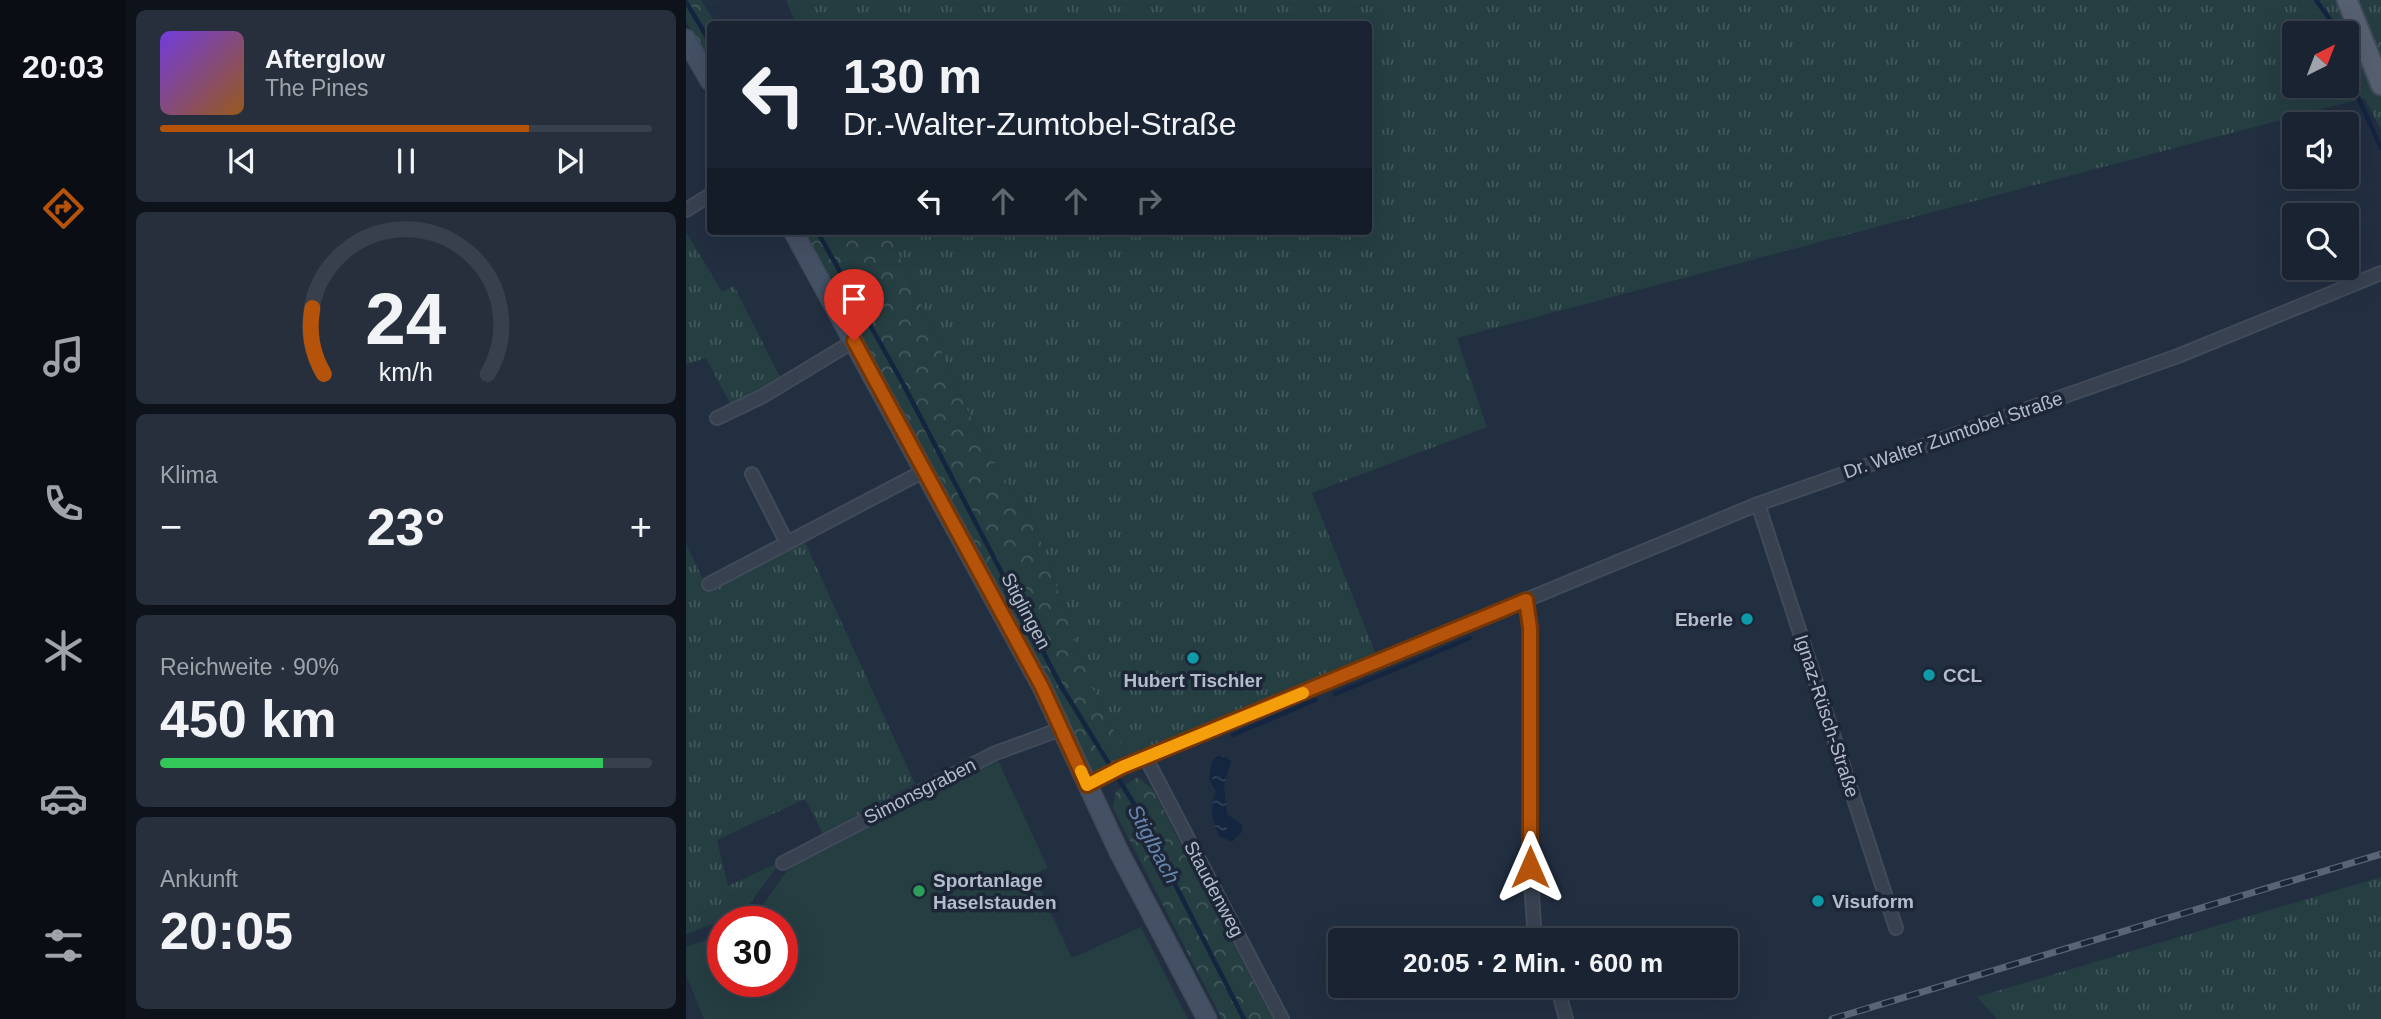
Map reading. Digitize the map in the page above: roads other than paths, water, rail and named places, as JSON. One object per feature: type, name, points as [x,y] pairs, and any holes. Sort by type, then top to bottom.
[{"type":"main road","points":[[2347,0],[2381,85]]},
{"type":"main road","points":[[686,39],[707,76]]},
{"type":"main road","name":"Stiglingen","points":[[795,235],[1002,610],[1206,1019]]},
{"type":"street","points":[[686,210],[707,197]]},
{"type":"street","name":"Dr. Walter Zumtobel Straße","points":[[1087,785],[1105,774],[1758,505],[2178,356],[2381,273]]},
{"type":"street","points":[[717,418],[763,396],[854,341]]},
{"type":"street","points":[[709,584],[924,471]]},
{"type":"street","points":[[752,474],[787,543]]},
{"type":"street","name":"Ignaz-Rüsch-Straße","points":[[1758,505],[1896,928]]},
{"type":"street","points":[[1526,600],[1530,628],[1529,852],[1534,928]]},
{"type":"street","name":"Simonsgraben","points":[[783,863],[993,754],[1061,729]]},
{"type":"street","name":"Staudenweg","points":[[1146,758],[1282,1019]]},
{"type":"street","points":[[1560,998],[1566,1019]]},
{"type":"water","points":[[1217,756],[1225,756],[1231,761],[1224,785],[1227,814],[1242,825],[1242,832],[1232,842],[1219,836],[1212,814],[1216,792],[1209,779],[1212,761]]},
{"type":"waterway","points":[[2316,0],[2331,21]]},
{"type":"waterway","name":"Stiglbach","points":[[686,2],[707,37]]},
{"type":"waterway","points":[[2358,98],[2381,148]]},
{"type":"waterway","name":"Stiglbach","points":[[819,235],[901,380],[1061,686],[1134,804],[1244,1019]]},
{"type":"waterway","points":[[1335,694],[1470,638]]},
{"type":"waterway","points":[[1233,735],[1315,700]]},
{"type":"railway","points":[[1832,1019],[2381,854]]},
{"type":"place","name":"Eberle","points":[[1747,619]]},
{"type":"place","name":"Hubert Tischler","points":[[1193,658]]},
{"type":"place","name":"CCL","points":[[1929,675]]},
{"type":"place","name":"Sportanlage Haselstauden","points":[[919,891]]},
{"type":"place","name":"Visuform","points":[[1818,901]]}]
